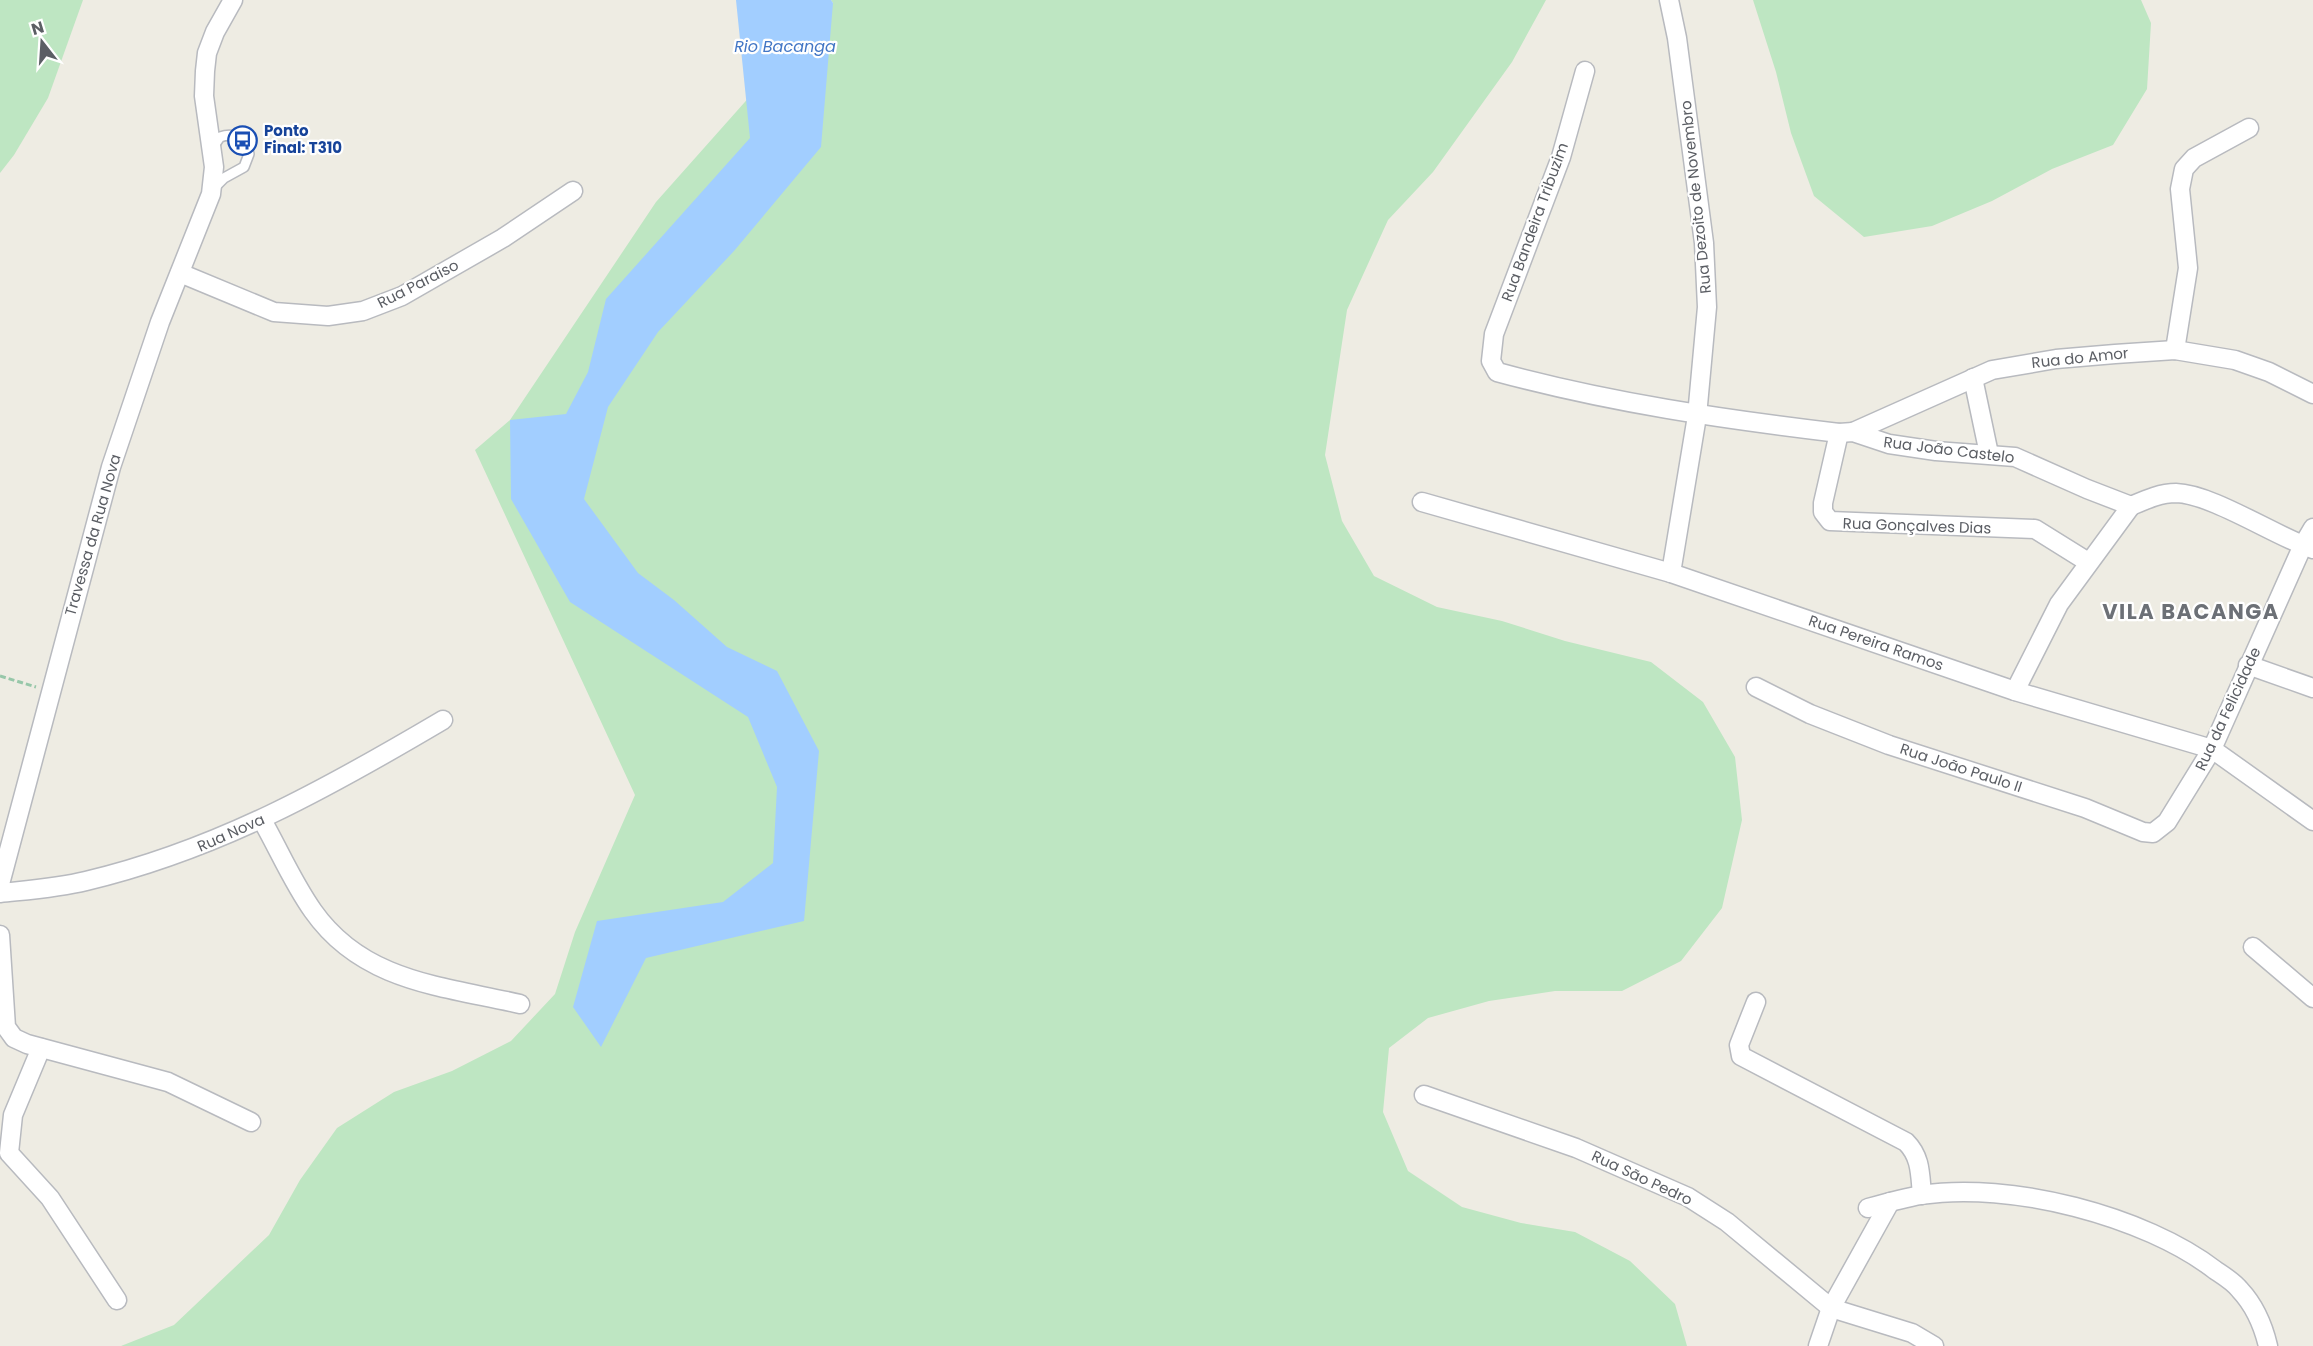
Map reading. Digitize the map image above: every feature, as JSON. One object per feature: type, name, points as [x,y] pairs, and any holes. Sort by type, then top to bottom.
[{"type":"street","name":"Travessa da Rua Nova","points":[[0,884],[111,467],[180,273],[211,194],[214,167],[204,96],[207,54],[215,32],[233,0]]},
{"type":"street","name":"Rua Dezoito de Novembro","points":[[1669,0],[1677,38],[1704,243],[1707,308],[1697,416],[1671,573]]},
{"type":"street","name":"Rua Bandeira Tribuzim","points":[[1497,372],[1491,361],[1494,334],[1561,157],[1585,71]]},
{"type":"street","points":[[2175,350],[2188,268],[2180,189],[2184,169],[2194,158],[2249,128]]},
{"type":"street","name":"Rua Paraiso","points":[[180,273],[274,312],[328,316],[363,311],[402,296],[475,255],[573,191]]},
{"type":"street","name":"Rua do Amor","points":[[1846,433],[1992,370],[2056,359],[2175,350],[2235,360],[2269,372],[2313,394]]},
{"type":"street","name":"Rua João Castelo","points":[[1497,372],[1567,391],[1697,416],[1846,433],[1889,444],[1924,449],[2015,457],[2086,489],[2131,506]]},
{"type":"street","points":[[1973,378],[1989,454]]},
{"type":"street","name":"Rua Gonçalves Dias","points":[[1846,433],[1823,507],[1826,518],[1830,521],[2035,530],[2088,562]]},
{"type":"street","points":[[2015,691],[2059,603],[2131,506],[2161,495],[2184,494],[2200,498],[2308,547]]},
{"type":"street","name":"Rua Pereira Ramos","points":[[1422,502],[1671,573],[2015,691],[2212,749],[2313,820]]},
{"type":"street","name":"Rua da Felicidade","points":[[2167,822],[2212,749],[2248,665],[2308,547],[2313,528]]},
{"type":"street","points":[[2248,665],[2313,688]]},
{"type":"street","name":"Rua João Paulo II","points":[[1756,687],[1810,714],[1889,745],[2085,808],[2143,832],[2159,830],[2167,822]]},
{"type":"street","name":"Rua Nova","points":[[0,893],[84,882],[190,851],[338,783],[443,720]]},
{"type":"street","points":[[262,819],[312,910],[344,947],[368,963],[401,976],[520,1004]]},
{"type":"street","points":[[0,935],[6,1027],[14,1038],[41,1048],[168,1082],[251,1122]]},
{"type":"street","points":[[2253,947],[2313,998]]},
{"type":"street","points":[[1756,1002],[1739,1045],[1741,1056],[1906,1142],[1913,1150],[1919,1164],[1922,1195]]},
{"type":"street","points":[[41,1048],[13,1114],[9,1153],[50,1198],[117,1300]]},
{"type":"street","name":"Rua São Pedro","points":[[1424,1095],[1576,1148],[1688,1197],[1727,1222],[1831,1308],[1912,1333],[1934,1346]]},
{"type":"street","points":[[1868,1208],[1922,1195],[2004,1194],[2037,1199],[2156,1233],[2203,1260],[2238,1287],[2254,1307],[2268,1346]]},
{"type":"street","points":[[1818,1346],[1831,1308],[1890,1202]]},
{"type":"lane","name":"Travessa da Rua Nova","points":[[211,194],[224,178],[244,167],[249,154],[243,140],[235,136],[220,137],[212,150]]},
{"type":"path","points":[[0,676],[50,692]]},
{"type":"green space","points":[[0,0],[83,0],[48,98],[14,155],[0,173]]},
{"type":"green space","points":[[831,0],[1546,0],[1512,62],[1433,172],[1388,220],[1347,310],[1325,455],[1342,521],[1374,576],[1437,607],[1502,621],[1565,641],[1651,662],[1703,702],[1735,757],[1742,820],[1722,908],[1681,961],[1622,991],[1555,991],[1489,1001],[1428,1018],[1389,1048],[1383,1112],[1408,1171],[1462,1207],[1521,1223],[1575,1232],[1630,1261],[1675,1304],[1687,1346],[121,1346],[174,1325],[269,1235],[300,1180],[337,1128],[394,1092],[452,1071],[511,1041],[555,994],[575,932],[635,795],[475,450],[510,420],[656,202],[833,3]]},
{"type":"green space","points":[[1753,0],[2141,0],[2151,23],[2147,89],[2113,145],[2052,169],[1992,201],[1932,226],[1864,237],[1814,196],[1791,133],[1776,72]]},
{"type":"water","name":"Rio Bacanga","points":[[736,0],[831,0],[833,3],[821,147],[734,251],[658,332],[608,407],[584,499],[638,573],[674,600],[727,647],[777,671],[819,751],[804,921],[646,958],[601,1047],[573,1007],[597,921],[723,902],[773,863],[777,787],[748,717],[570,602],[511,499],[510,420],[566,414],[588,372],[606,299],[750,138]]},
{"type":"place","name":"Ponto Final: T310","points":[[243,140]]},
{"type":"district","name":"VILA BACANGA","points":[[2191,612]]}]
